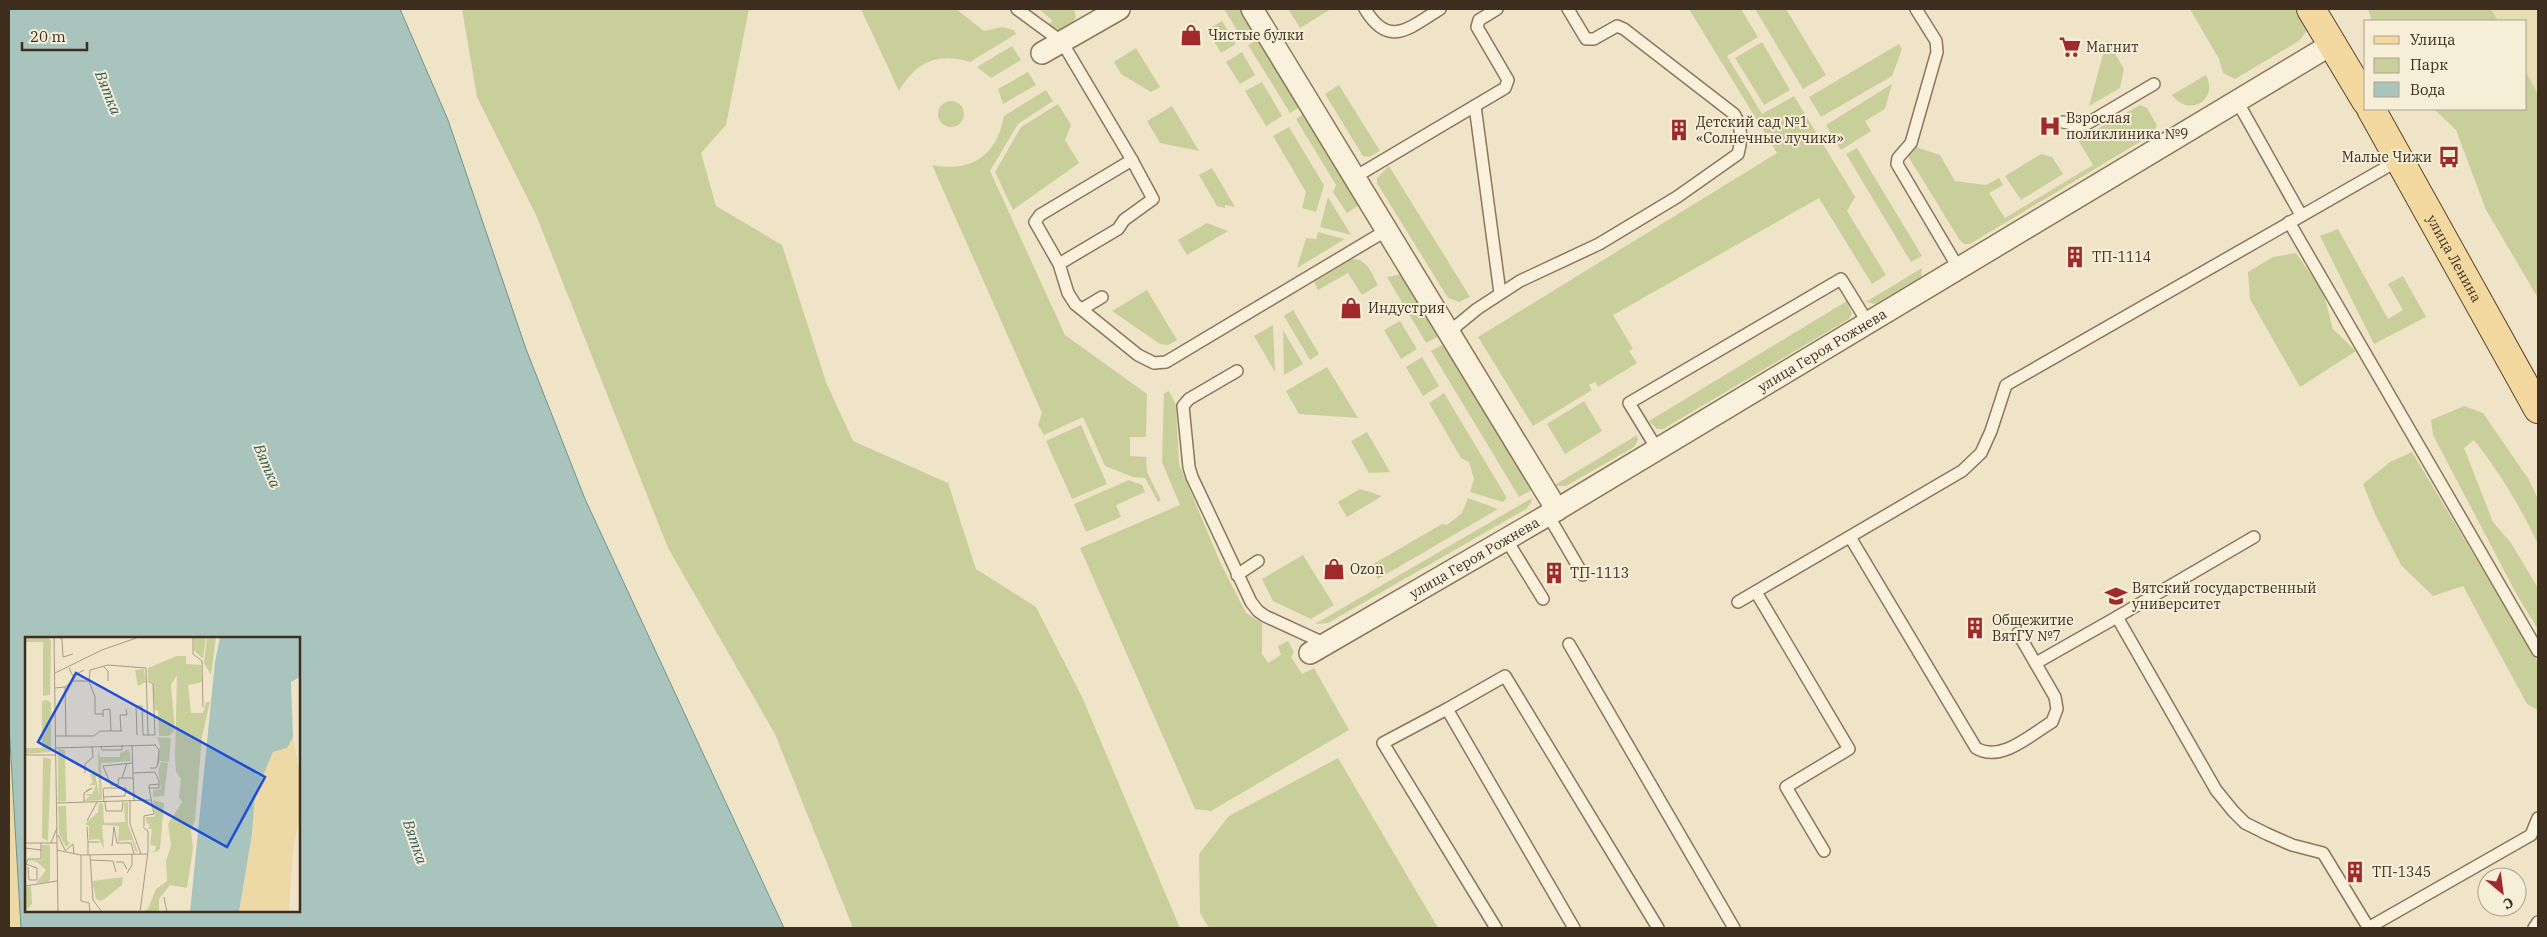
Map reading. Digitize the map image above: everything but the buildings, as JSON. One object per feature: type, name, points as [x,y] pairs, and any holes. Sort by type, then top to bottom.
[{"type":"main road","points":[[2311,9],[2364,98]]},
{"type":"main road","name":"улица Ленина","points":[[2371,110],[2538,409]]},
{"type":"street","points":[[1042,53],[1119,9]]},
{"type":"street","points":[[1252,9],[1449,332],[1552,512]]},
{"type":"street","name":"улица Героя Рожнева","points":[[1318,649],[1552,512],[2332,44]]},
{"type":"lane","points":[[1017,9],[1062,42],[1153,199],[1124,220],[1118,229],[1059,264]]},
{"type":"lane","points":[[1365,9],[1376,25],[1383,30],[1395,34],[1440,9]]},
{"type":"lane","points":[[1355,177],[1505,88],[1508,80],[1477,27],[1478,20],[1497,9]]},
{"type":"lane","points":[[1449,332],[1500,293],[1520,281],[1598,244],[1677,197],[1738,154],[1741,145],[1739,122],[1734,114],[1624,29],[1617,26],[1594,39],[1586,39],[1568,9]]},
{"type":"lane","points":[[1916,9],[1936,41],[1937,52],[1911,143],[1898,158],[1897,164],[1959,269]]},
{"type":"lane","points":[[2063,122],[2082,126],[2154,84]]},
{"type":"lane","points":[[2237,101],[2301,216]]},
{"type":"lane","points":[[1475,106],[1500,293]]},
{"type":"lane","points":[[1132,160],[1037,218],[1036,227],[1059,264],[1068,293],[1082,309],[1146,360],[1154,363],[1166,362],[1387,230]]},
{"type":"lane","points":[[1738,602],[1962,471],[1981,453],[1992,431],[2006,385],[2399,160]]},
{"type":"lane","points":[[2289,222],[2538,651]]},
{"type":"lane","points":[[1657,449],[1629,403],[1841,279],[1868,323]]},
{"type":"lane","points":[[1082,309],[1102,297]]},
{"type":"lane","points":[[1237,371],[1189,399],[1183,406],[1189,467],[1237,575],[1258,611],[1318,649]]},
{"type":"lane","points":[[1552,512],[1583,575]]},
{"type":"lane","points":[[1850,537],[1976,748],[1985,754],[1999,754],[2052,722],[2057,709],[2055,698],[2018,633]]},
{"type":"lane","points":[[2036,663],[2254,537]]},
{"type":"lane","points":[[1506,539],[1543,599]]},
{"type":"lane","points":[[1237,575],[1258,561]]},
{"type":"lane","points":[[1756,592],[1849,749],[1786,787],[1824,851]]},
{"type":"lane","points":[[2117,616],[2216,790],[2245,823],[2292,845],[2323,853],[2368,928],[2531,835],[2538,818]]},
{"type":"lane","points":[[1569,644],[1734,928]]},
{"type":"lane","points":[[1496,928],[1383,743],[1505,676],[1658,928]]},
{"type":"lane","points":[[1447,709],[1574,928]]},
{"type":"lane","points":[[2534,928],[2538,922]]},
{"type":"shaded area","points":[[2491,9],[2538,9],[2538,95],[2527,74],[2527,20],[2497,20]]},
{"type":"green space","points":[[462,9],[749,9],[726,125],[701,153],[716,206],[782,245],[826,382],[853,441],[948,483],[976,569],[1036,607],[1082,697],[1180,928],[853,928],[775,734],[668,548],[536,215],[477,97]]},
{"type":"green space","points":[[861,9],[956,9],[984,31],[1002,27],[1014,30],[1016,34],[970,62],[947,58],[928,62],[920,66],[913,73],[899,91]]},
{"type":"green space","points":[[1039,9],[1074,9],[1076,17],[1071,25],[1059,31],[1048,24],[1053,21]]},
{"type":"green space","points":[[1224,9],[1243,9],[1257,31],[1243,40]]},
{"type":"green space","points":[[1288,9],[1331,9],[1300,28]]},
{"type":"green space","points":[[1689,9],[1741,9],[1758,37],[1727,56],[1762,114],[1794,96],[1855,197],[1847,211],[1886,275],[1872,284],[1819,198],[1613,315],[1633,349],[1629,351],[1637,363],[1598,387],[1595,382],[1589,385],[1592,390],[1533,426],[1478,337],[1777,153]]},
{"type":"green space","points":[[1755,9],[1786,9],[1826,75],[1803,89]]},
{"type":"green space","points":[[2190,9],[2302,9],[2309,28],[2299,41],[2235,79],[2223,73],[2219,59]]},
{"type":"green space","points":[[2368,9],[2491,9],[2497,20],[2372,20]]},
{"type":"green space","points":[[1222,21],[1236,44],[1221,53],[1207,30]]},
{"type":"green space","points":[[1261,38],[1303,105],[1290,113],[1248,45]]},
{"type":"green space","points":[[2107,40],[2124,69],[2120,88],[2089,106]]},
{"type":"green space","points":[[1762,42],[1790,90],[1764,105],[1735,58]]},
{"type":"green space","points":[[1899,44],[1902,49],[1892,76],[1821,117],[1809,97]]},
{"type":"green space","points":[[1012,46],[1021,60],[991,78],[977,67]]},
{"type":"green space","points":[[1136,48],[1160,87],[1151,92],[1121,74],[1114,62]]},
{"type":"green space","points":[[1242,52],[1255,75],[1240,84],[1226,62]]},
{"type":"green space","points":[[1028,72],[1036,85],[1003,104],[998,89]]},
{"type":"green space","points":[[2527,74],[2538,95],[2538,298],[2486,210],[2456,130],[2435,110],[2527,110]]},
{"type":"green space","points":[[2206,75],[2209,92],[2200,103],[2186,105],[2179,102],[2172,95]]},
{"type":"green space","points":[[1262,82],[1282,116],[1266,126],[1245,91]]},
{"type":"green space","points":[[1892,84],[1885,109],[1865,121],[1871,131],[1841,150],[1826,125]]},
{"type":"green space","points":[[1339,85],[1380,151],[1369,157],[1363,156],[1325,94]]},
{"type":"green space","points":[[1046,90],[1053,101],[1018,124],[990,171],[1065,335],[1147,394],[1146,437],[1130,437],[1130,456],[1146,457],[1147,472],[1161,500],[1158,502],[1145,478],[1133,477],[1105,466],[1083,417],[1044,435],[1038,425],[1042,413],[932,165],[959,166],[980,158],[989,151],[995,141],[1001,130],[1004,116]]},
{"type":"green space","points":[[951,101],[960,105],[964,114],[960,123],[951,127],[942,123],[938,114],[942,105]]},
{"type":"green space","points":[[1058,104],[1071,125],[1065,140],[1079,163],[1013,210],[995,172],[1021,127]]},
{"type":"green space","points":[[2140,105],[2147,108],[2157,125],[2153,134],[1970,244],[1964,244],[1959,239],[1905,151],[1910,145],[1940,155],[1955,181],[1986,185],[1999,178],[2003,185],[1989,193],[2005,218],[2093,165],[2078,140]]},
{"type":"green space","points":[[1172,106],[1199,151],[1160,143],[1147,121]]},
{"type":"green space","points":[[1307,112],[1362,203],[1347,213],[1333,192],[1336,185],[1296,119]]},
{"type":"green space","points":[[1289,127],[1324,185],[1316,212],[1302,208],[1306,192],[1273,136]]},
{"type":"green space","points":[[1857,148],[1922,256],[1911,262],[1846,154]]},
{"type":"green space","points":[[2041,154],[2052,157],[2063,174],[2021,200],[2005,176]]},
{"type":"green space","points":[[1389,166],[1470,297],[1459,302],[1448,298],[1377,183],[1377,178]]},
{"type":"green space","points":[[1212,168],[1235,207],[1225,205],[1225,208],[1217,206],[1199,175]]},
{"type":"green space","points":[[1328,197],[1351,235],[1320,227]]},
{"type":"green space","points":[[1207,223],[1228,231],[1187,255],[1178,240]]},
{"type":"green space","points":[[2338,229],[2388,319],[2403,310],[2388,284],[2403,276],[2426,317],[2374,344],[2320,236]]},
{"type":"green space","points":[[1318,232],[1345,239],[1297,268],[1306,238],[1316,239]]},
{"type":"green space","points":[[2296,253],[2323,292],[2333,329],[2356,351],[2300,387],[2250,299],[2248,272],[2273,257]]},
{"type":"green space","points":[[1352,259],[1357,259],[1365,264],[1378,285],[1362,295],[1348,273],[1318,290],[1314,282]]},
{"type":"green space","points":[[1922,268],[1921,277],[1875,304],[1866,302]]},
{"type":"green space","points":[[1401,274],[1409,279],[1443,334],[1426,343],[1387,277]]},
{"type":"green space","points":[[1147,290],[1177,340],[1168,345],[1160,344],[1112,311]]},
{"type":"green space","points":[[1847,301],[1852,314],[1849,319],[1663,429],[1657,429],[1649,421]]},
{"type":"green space","points":[[1293,310],[1319,354],[1310,360],[1284,316]]},
{"type":"green space","points":[[1400,321],[1417,349],[1401,359],[1384,330]]},
{"type":"green space","points":[[1273,325],[1275,372],[1254,336]]},
{"type":"green space","points":[[1283,330],[1303,364],[1284,375]]},
{"type":"green space","points":[[1447,342],[1535,488],[1519,497],[1431,351]]},
{"type":"green space","points":[[1422,357],[1439,386],[1423,396],[1406,367]]},
{"type":"green space","points":[[1327,367],[1358,418],[1299,414],[1286,391]]},
{"type":"green space","points":[[1169,391],[1176,405],[1179,464],[1220,562],[1246,613],[1262,623],[1262,654],[1268,663],[1281,655],[1278,646],[1288,641],[1294,652],[1291,657],[1302,674],[1314,668],[1349,730],[1211,811],[1195,809],[1080,548],[1180,505],[1162,462],[1164,393]]},
{"type":"green space","points":[[1444,393],[1507,498],[1503,502],[1470,492],[1474,479],[1469,462],[1461,458],[1429,403]]},
{"type":"green space","points":[[1584,401],[1602,431],[1565,454],[1547,424]]},
{"type":"green space","points":[[2464,406],[2483,413],[2529,480],[2538,499],[2538,544],[2509,490],[2474,440],[2464,448],[2493,522],[2511,543],[2538,588],[2538,629],[2518,597],[2433,435],[2431,420]]},
{"type":"green space","points":[[1081,425],[1107,484],[1072,499],[1046,441]]},
{"type":"green space","points":[[1367,432],[1390,472],[1369,473],[1351,441]]},
{"type":"green space","points":[[1637,435],[1638,440],[1634,447],[1566,486],[1553,486]]},
{"type":"green space","points":[[2412,452],[2538,662],[2538,710],[2527,704],[2463,586],[2433,596],[2401,565],[2375,514],[2363,484],[2390,462]]},
{"type":"green space","points":[[1129,480],[1142,485],[1145,492],[1116,505],[1121,517],[1086,532],[1074,504]]},
{"type":"green space","points":[[1360,489],[1382,496],[1347,517],[1338,502]]},
{"type":"green space","points":[[1468,498],[1498,509],[1378,579],[1370,566],[1442,524],[1447,525],[1462,513]]},
{"type":"green space","points":[[1532,498],[1531,503],[1526,509],[1328,623],[1315,624]]},
{"type":"green space","points":[[1303,555],[1334,605],[1311,619],[1273,601],[1262,579]]},
{"type":"green space","points":[[1338,758],[1438,928],[1209,928],[1200,913],[1199,854],[1229,816]]},
{"type":"sand","points":[[9,725],[21,928],[9,928]]},
{"type":"water","name":"Вятка","points":[[9,9],[400,9],[448,120],[526,349],[585,499],[784,928],[21,928],[9,725]]},
{"type":"place","name":"Чистые булки","points":[[1191,35]]},
{"type":"place","name":"Магнит","points":[[2070,47]]},
{"type":"place","name":"Взрослая поликлиника №9","points":[[2050,126]]},
{"type":"place","name":"Детский сад №1 «Солнечные лучики»","points":[[1679,130]]},
{"type":"place","name":"Малые Чижи","points":[[2449,157]]},
{"type":"place","name":"ТП-1114","points":[[2075,257]]},
{"type":"place","name":"Индустрия","points":[[1351,308]]},
{"type":"place","name":"Ozon","points":[[1334,569]]},
{"type":"place","name":"ТП-1113","points":[[1554,573]]},
{"type":"place","name":"Вятский государственный университет","points":[[2116,596]]},
{"type":"place","name":"Общежитие ВятГУ №7","points":[[1975,628]]},
{"type":"place","name":"ТП-1345","points":[[2355,872]]}]
